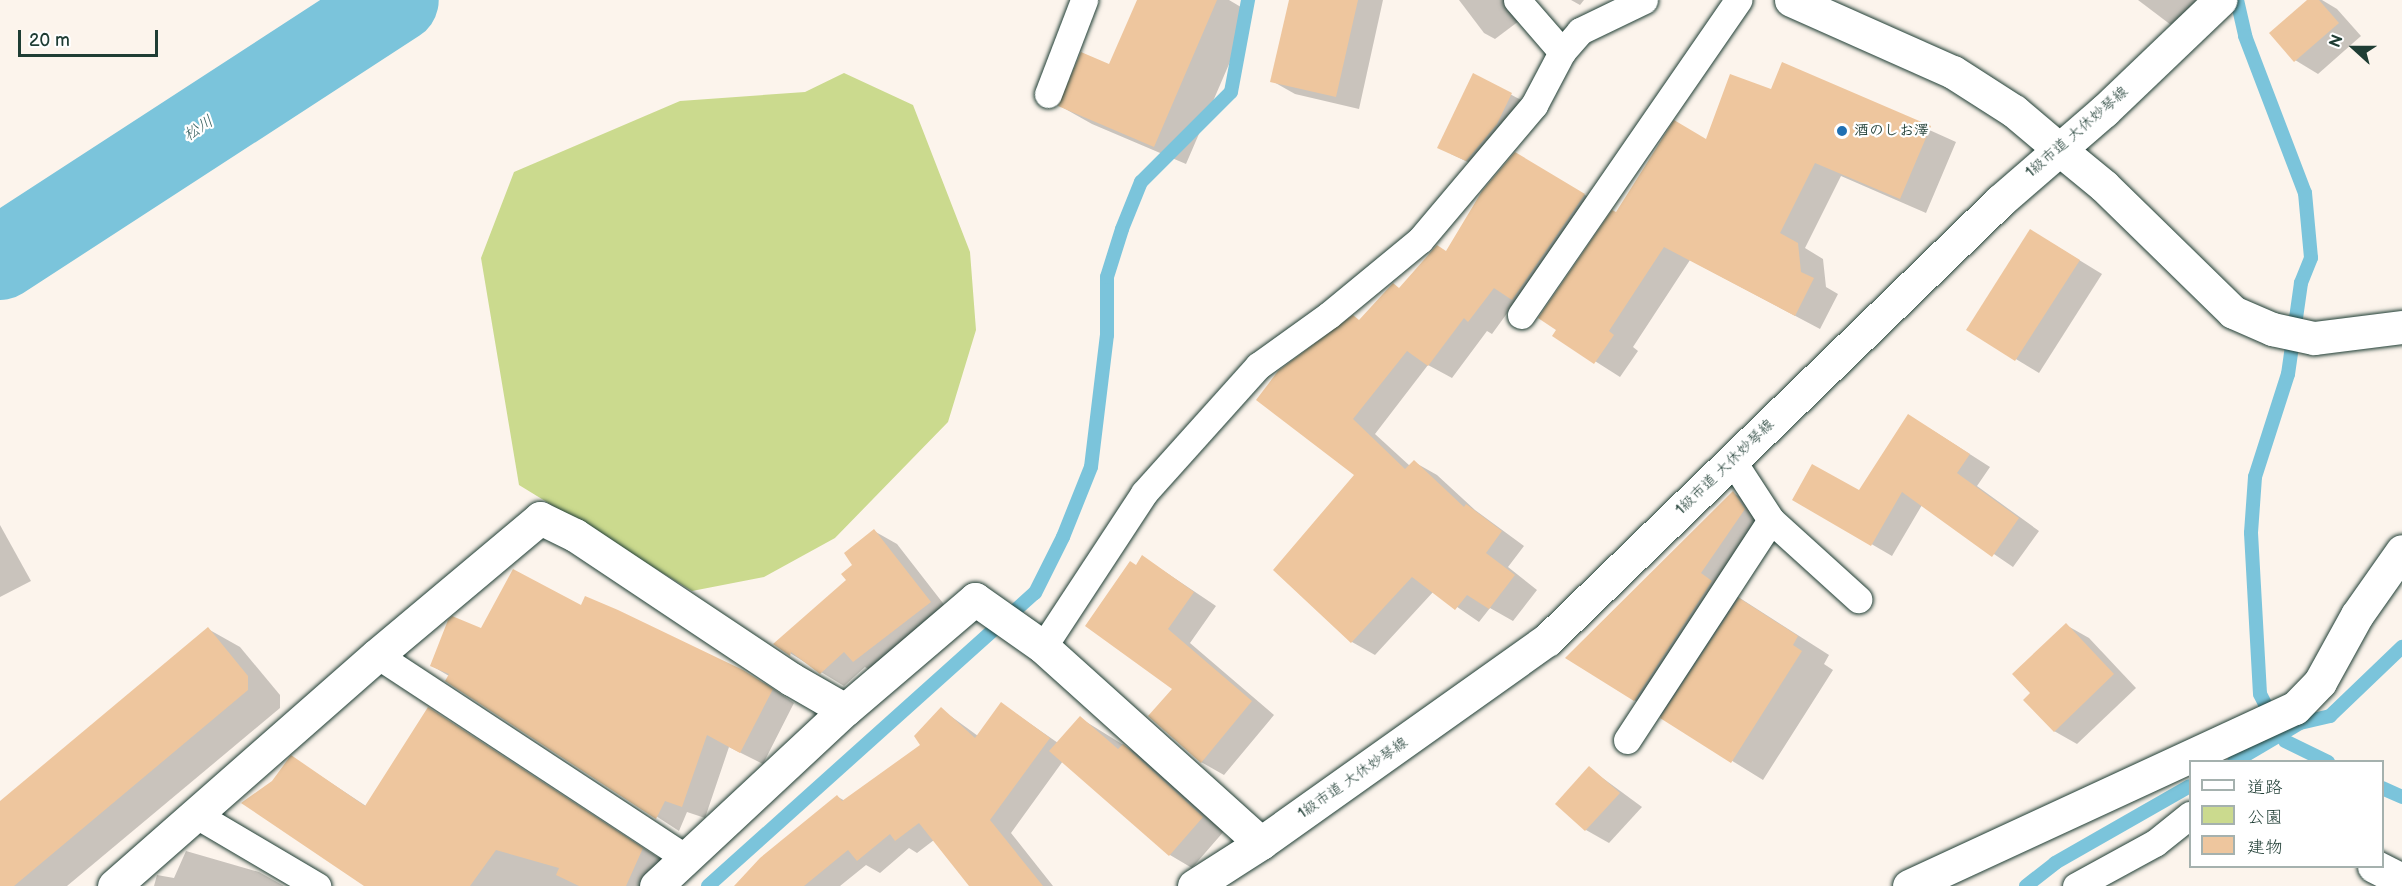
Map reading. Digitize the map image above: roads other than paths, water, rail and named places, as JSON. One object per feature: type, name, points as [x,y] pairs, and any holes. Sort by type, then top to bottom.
[{"type":"street","points":[[1791,0],[1953,72],[2014,111],[2104,186],[2233,312],[2272,329],[2314,338],[2402,327]]},
{"type":"street","name":"1級市道 大休妙琴線","points":[[1194,886],[1261,843],[1547,640],[2000,201],[2220,1]]},
{"type":"street","points":[[114,886],[377,655],[540,519],[575,535],[791,679],[845,710]]},
{"type":"street","points":[[2207,760],[2221,754],[2259,725],[2295,708],[2320,682],[2357,615],[2402,551]]},
{"type":"street","points":[[656,886],[845,710],[975,599],[987,611],[1036,643],[1261,843]]},
{"type":"street","points":[[1909,886],[2189,768]]},
{"type":"street","points":[[2376,868],[2402,880]]},
{"type":"lane","points":[[1048,94],[1084,0]]},
{"type":"lane","points":[[1517,0],[1562,52]]},
{"type":"lane","points":[[1036,643],[1144,494],[1258,366],[1329,315],[1420,240],[1533,105],[1562,52],[1580,31],[1644,0]]},
{"type":"lane","points":[[1521,315],[1738,0]]},
{"type":"lane","points":[[1732,460],[1771,519],[1858,599]]},
{"type":"lane","points":[[1626,740],[1771,519]]},
{"type":"lane","points":[[377,655],[685,857]]},
{"type":"lane","points":[[195,814],[317,886]]},
{"type":"lane","points":[[2076,886],[2155,843],[2189,816]]},
{"type":"waterway","name":"松川","points":[[0,258],[397,0]]},
{"type":"waterway","points":[[708,886],[1035,593],[1063,537],[1091,467],[1107,335],[1107,277],[1122,229],[1141,182],[1231,92],[1248,0]]},
{"type":"waterway","points":[[2237,0],[2245,36],[2305,193],[2311,258],[2301,283],[2288,374],[2255,477],[2251,533],[2260,694],[2272,718]]},
{"type":"waterway","points":[[2237,760],[2300,723],[2330,716],[2402,647]]},
{"type":"waterway","points":[[2285,741],[2324,760]]},
{"type":"waterway","points":[[2026,886],[2055,863],[2189,787]]},
{"type":"waterway","points":[[2384,789],[2402,797]]},
{"type":"place","name":"酒のしお澤","points":[[1842,131]]}]
